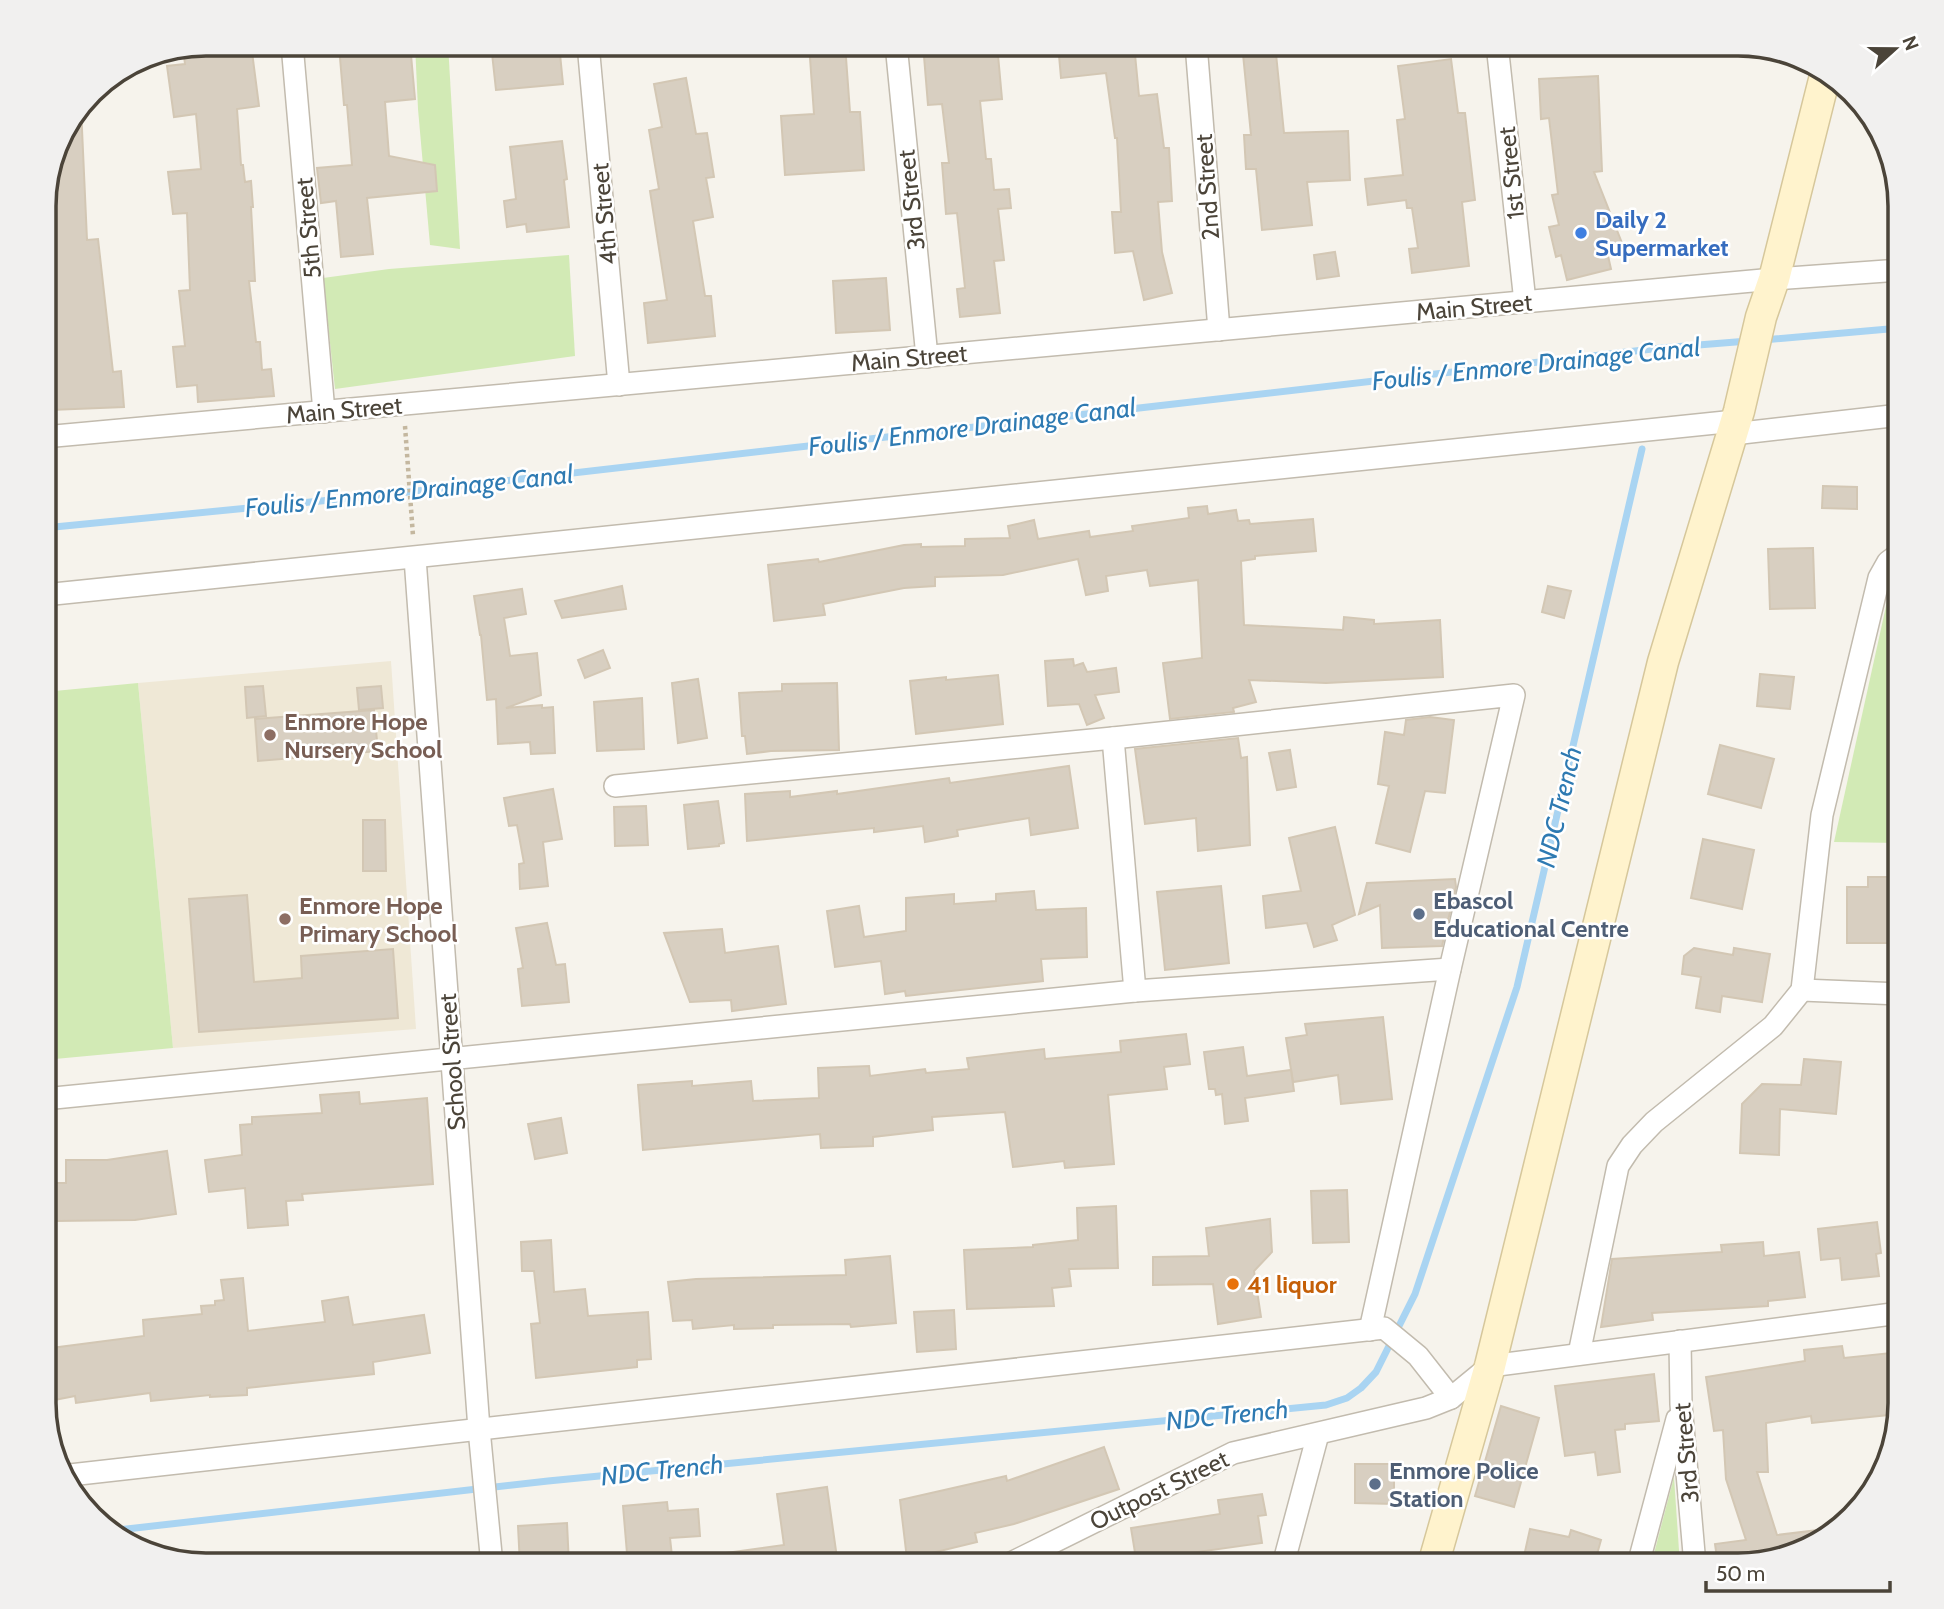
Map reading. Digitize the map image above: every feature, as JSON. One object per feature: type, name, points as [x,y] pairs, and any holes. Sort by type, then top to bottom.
[{"type":"main road","points":[[1436,1553],[1490,1366],[1663,662],[1749,375],[1761,317],[1774,279],[1823,83]]},
{"type":"street","name":"5th Street","points":[[293,56],[324,412]]},
{"type":"street","name":"4th Street","points":[[589,56],[619,385]]},
{"type":"street","name":"3rd Street","points":[[897,56],[927,357]]},
{"type":"street","name":"2nd Street","points":[[1197,56],[1219,330]]},
{"type":"street","name":"1st Street","points":[[1498,56],[1525,302]]},
{"type":"street","name":"Main Street","points":[[56,436],[1774,279],[1888,271]]},
{"type":"street","points":[[56,594],[1734,427],[1888,416]]},
{"type":"street","name":"School Street","points":[[415,558],[479,1429],[491,1553]]},
{"type":"street","points":[[1579,1354],[1618,1166],[1632,1145],[1654,1122],[1773,1026],[1802,990],[1822,816],[1879,578],[1888,562]]},
{"type":"street","points":[[615,786],[1113,738],[1514,695],[1450,969],[1377,1329]]},
{"type":"street","points":[[1113,738],[1135,991]]},
{"type":"street","points":[[56,1098],[1135,991],[1450,969]]},
{"type":"street","points":[[1802,990],[1888,994]]},
{"type":"street","points":[[1490,1366],[1888,1315]]},
{"type":"street","points":[[74,1475],[1377,1329],[1418,1356],[1451,1398]]},
{"type":"street","name":"3rd Street","points":[[1681,1341],[1681,1404],[1694,1553]]},
{"type":"street","name":"Outpost Street","points":[[1031,1553],[1233,1453],[1426,1408],[1451,1398],[1490,1366]]},
{"type":"street","points":[[1640,1553],[1681,1404]]},
{"type":"street","points":[[1286,1553],[1318,1434]]},
{"type":"path","points":[[407,453],[413,527]]},
{"type":"shaded area","name":"Enmore Hope Primary School","points":[[391,661],[416,1029],[173,1048],[138,683]]},
{"type":"green space","points":[[416,56],[449,56],[460,249],[430,245]]},
{"type":"green space","points":[[569,255],[575,356],[335,389],[323,278],[389,269]]},
{"type":"green space","points":[[1888,597],[1888,843],[1834,842]]},
{"type":"green space","points":[[138,683],[173,1048],[56,1059],[56,691]]},
{"type":"green space","points":[[1674,1477],[1679,1553],[1654,1553]]},
{"type":"building","points":[[196,56],[253,56],[259,106],[237,109],[241,165],[245,182],[251,181],[255,281],[249,281],[256,342],[260,342],[262,370],[271,369],[274,396],[198,402],[197,385],[177,387],[173,347],[185,346],[179,291],[190,290],[187,213],[173,214],[168,172],[201,169],[196,114],[174,117],[167,66],[185,64],[184,58]]},
{"type":"building","points":[[340,56],[411,56],[415,99],[385,102],[389,156],[435,165],[437,191],[367,198],[373,254],[341,257],[336,201],[321,203],[317,168],[352,165],[347,105],[344,105]]},
{"type":"building","points":[[492,56],[560,56],[563,84],[496,90]]},
{"type":"building","points":[[810,56],[846,56],[850,112],[860,112],[864,170],[785,175],[781,116],[814,114]]},
{"type":"building","points":[[924,56],[998,56],[1002,99],[980,101],[986,159],[991,159],[994,190],[1009,189],[1011,208],[998,209],[1004,260],[994,261],[1000,313],[960,317],[957,289],[965,288],[957,213],[946,214],[942,163],[949,163],[942,104],[928,105]]},
{"type":"building","points":[[1059,56],[1135,56],[1139,96],[1157,94],[1164,148],[1169,148],[1172,201],[1158,202],[1162,252],[1172,293],[1144,300],[1133,251],[1115,253],[1112,212],[1121,212],[1117,138],[1106,73],[1061,78]]},
{"type":"building","points":[[1243,56],[1276,56],[1284,133],[1348,131],[1350,180],[1307,182],[1312,225],[1262,230],[1256,169],[1246,169],[1244,135],[1251,135]]},
{"type":"building","points":[[1451,59],[1458,113],[1465,113],[1475,200],[1462,202],[1469,266],[1412,273],[1409,249],[1418,248],[1412,208],[1407,208],[1406,200],[1368,205],[1365,179],[1403,175],[1397,120],[1405,119],[1398,66]]},
{"type":"building","points":[[1598,76],[1602,171],[1594,172],[1622,243],[1606,247],[1611,269],[1567,280],[1561,255],[1556,257],[1549,227],[1559,225],[1552,195],[1558,194],[1549,118],[1541,119],[1539,79]]},
{"type":"building","points":[[686,78],[696,134],[707,133],[714,177],[706,178],[713,217],[693,221],[705,296],[711,296],[715,336],[648,343],[644,303],[667,300],[650,191],[659,189],[649,130],[662,127],[654,84]]},
{"type":"building","points":[[82,122],[87,240],[98,239],[113,372],[121,371],[124,407],[56,410],[56,196],[67,148]]},
{"type":"building","points":[[562,141],[569,227],[527,232],[526,224],[507,227],[504,201],[516,199],[510,147]]},
{"type":"building","points":[[1335,252],[1339,276],[1317,279],[1314,255]]},
{"type":"building","points":[[886,278],[890,330],[836,333],[833,281]]},
{"type":"building","points":[[1823,486],[1857,487],[1857,509],[1822,508]]},
{"type":"building","points":[[1207,506],[1208,514],[1236,510],[1238,521],[1249,520],[1250,524],[1313,519],[1316,551],[1255,556],[1255,559],[1241,561],[1244,625],[1343,630],[1344,617],[1374,620],[1374,624],[1440,620],[1443,677],[1326,683],[1249,680],[1256,702],[1233,708],[1234,712],[1170,719],[1163,663],[1202,658],[1198,580],[1150,586],[1147,570],[1106,576],[1108,591],[1086,595],[1078,559],[1003,575],[935,577],[935,586],[904,588],[823,604],[825,615],[774,621],[768,565],[818,559],[819,562],[904,545],[965,546],[965,539],[1010,538],[1008,526],[1034,520],[1038,539],[1089,531],[1090,537],[1133,531],[1132,526],[1189,518],[1188,508]]},
{"type":"building","points":[[1813,548],[1815,608],[1770,609],[1768,549]]},
{"type":"building","points":[[622,586],[626,609],[562,618],[555,601]]},
{"type":"building","points":[[1548,586],[1571,591],[1564,618],[1542,612]]},
{"type":"building","points":[[522,589],[526,614],[504,618],[510,656],[537,653],[541,695],[506,708],[542,705],[542,708],[553,707],[555,753],[531,754],[530,742],[498,744],[496,699],[487,700],[481,635],[474,596]]},
{"type":"building","points":[[603,650],[610,668],[585,678],[578,660]]},
{"type":"building","points":[[1073,659],[1074,666],[1083,663],[1087,672],[1116,668],[1119,692],[1095,695],[1104,718],[1087,725],[1079,704],[1048,706],[1045,661]]},
{"type":"building","points":[[1760,674],[1794,677],[1790,709],[1757,706]]},
{"type":"building","points":[[998,675],[1003,724],[916,734],[910,681]]},
{"type":"building","points":[[698,679],[707,738],[678,743],[672,683]]},
{"type":"building","points":[[837,683],[839,750],[747,754],[745,736],[742,736],[739,693],[782,691],[782,684]]},
{"type":"building","points":[[263,686],[266,716],[247,718],[245,687]]},
{"type":"building","points":[[381,686],[383,708],[359,710],[357,688]]},
{"type":"building","points":[[642,698],[644,749],[597,751],[594,702]]},
{"type":"building","points":[[374,710],[378,751],[258,761],[255,719]]},
{"type":"building","points":[[1430,717],[1454,720],[1445,793],[1425,791],[1410,852],[1376,843],[1389,786],[1378,784],[1385,732],[1404,735],[1406,720]]},
{"type":"building","points":[[1238,738],[1241,758],[1247,757],[1250,845],[1198,851],[1196,818],[1145,824],[1135,749]]},
{"type":"building","points":[[1720,745],[1774,759],[1761,808],[1708,794]]},
{"type":"building","points":[[1290,750],[1296,787],[1277,790],[1269,753]]},
{"type":"building","points":[[1069,766],[1078,828],[1031,835],[1029,818],[957,830],[958,836],[925,842],[923,826],[874,832],[874,828],[747,841],[745,794],[790,791],[790,797],[837,791],[837,794],[949,778],[950,783]]},
{"type":"building","points":[[553,789],[562,839],[543,842],[548,886],[520,889],[519,864],[524,863],[517,825],[509,826],[504,798]]},
{"type":"building","points":[[718,801],[724,843],[719,846],[688,849],[684,805]]},
{"type":"building","points":[[646,806],[648,845],[615,846],[614,807]]},
{"type":"building","points":[[363,820],[385,820],[386,871],[363,871]]},
{"type":"building","points":[[1335,827],[1355,915],[1332,925],[1337,940],[1314,947],[1307,923],[1266,928],[1263,896],[1301,891],[1289,838]]},
{"type":"building","points":[[1703,839],[1754,850],[1742,909],[1691,898]]},
{"type":"building","points":[[1868,877],[1888,877],[1888,943],[1847,943],[1847,887],[1868,887]]},
{"type":"building","name":"Ebascol Educational Centre","points":[[1455,879],[1456,887],[1442,946],[1382,948],[1380,905],[1359,914],[1367,883]]},
{"type":"building","points":[[1221,886],[1229,963],[1165,970],[1157,892]]},
{"type":"building","points":[[1034,891],[1036,910],[1086,908],[1087,957],[1041,959],[1043,981],[906,996],[905,991],[885,994],[881,961],[835,967],[827,911],[859,906],[864,937],[906,931],[906,898],[954,894],[954,904],[996,901],[996,894]]},
{"type":"building","points":[[247,895],[254,982],[302,978],[301,956],[393,949],[398,1018],[199,1032],[189,899]]},
{"type":"building","points":[[547,923],[556,965],[565,964],[569,1002],[522,1006],[518,969],[523,968],[516,928]]},
{"type":"building","points":[[722,929],[725,953],[778,946],[786,1004],[732,1011],[731,1000],[690,1002],[664,933]]},
{"type":"building","points":[[1694,948],[1733,955],[1734,948],[1770,954],[1762,1002],[1722,996],[1720,1012],[1696,1008],[1701,977],[1682,974],[1684,956]]},
{"type":"building","points":[[1383,1017],[1392,1099],[1341,1104],[1338,1075],[1293,1082],[1286,1038],[1307,1035],[1305,1024]]},
{"type":"building","points":[[1186,1034],[1190,1064],[1164,1067],[1167,1089],[1108,1095],[1114,1164],[1065,1168],[1064,1161],[1013,1167],[1005,1112],[932,1117],[933,1130],[873,1137],[873,1146],[821,1148],[820,1134],[643,1150],[638,1085],[692,1081],[692,1086],[751,1081],[753,1101],[819,1098],[818,1068],[869,1066],[870,1076],[925,1069],[926,1073],[969,1069],[967,1058],[1044,1049],[1045,1059],[1121,1052],[1120,1041]]},
{"type":"building","points":[[1243,1047],[1247,1076],[1291,1070],[1294,1091],[1245,1098],[1248,1121],[1225,1124],[1222,1094],[1216,1095],[1215,1089],[1209,1089],[1204,1052]]},
{"type":"building","points":[[1804,1059],[1841,1062],[1836,1114],[1780,1109],[1779,1155],[1740,1153],[1742,1104],[1762,1084],[1801,1085]]},
{"type":"building","points":[[359,1092],[360,1104],[427,1098],[433,1184],[302,1194],[303,1200],[286,1201],[288,1225],[248,1228],[245,1188],[209,1192],[205,1160],[242,1155],[240,1125],[252,1124],[252,1117],[322,1113],[320,1095]]},
{"type":"building","points":[[561,1118],[567,1153],[535,1159],[528,1124]]},
{"type":"building","points":[[167,1151],[176,1214],[135,1220],[56,1221],[56,1183],[66,1183],[66,1160],[107,1160]]},
{"type":"building","points":[[1347,1190],[1349,1242],[1313,1243],[1311,1191]]},
{"type":"building","points":[[1116,1206],[1118,1268],[1069,1269],[1071,1286],[1052,1288],[1054,1306],[967,1309],[964,1250],[1033,1247],[1078,1240],[1077,1208]]},
{"type":"building","points":[[1270,1219],[1272,1252],[1254,1271],[1261,1317],[1218,1324],[1213,1284],[1153,1285],[1153,1257],[1209,1256],[1206,1228]]},
{"type":"building","points":[[1877,1222],[1881,1253],[1876,1254],[1879,1276],[1842,1280],[1840,1258],[1821,1260],[1818,1229]]},
{"type":"building","points":[[551,1240],[554,1292],[585,1289],[588,1316],[648,1312],[651,1359],[637,1360],[637,1367],[536,1378],[531,1324],[540,1323],[534,1271],[522,1271],[521,1242]]},
{"type":"building","points":[[1763,1242],[1764,1256],[1799,1252],[1805,1297],[1768,1301],[1768,1306],[1652,1313],[1653,1320],[1601,1327],[1612,1259],[1722,1252],[1721,1245]]},
{"type":"building","points":[[890,1256],[896,1323],[851,1327],[850,1324],[773,1325],[773,1328],[734,1329],[734,1325],[693,1329],[692,1320],[673,1321],[668,1282],[846,1275],[845,1260]]},
{"type":"building","points":[[243,1278],[248,1331],[325,1322],[322,1301],[348,1297],[353,1325],[424,1315],[430,1353],[373,1362],[374,1374],[247,1388],[247,1395],[210,1395],[151,1401],[150,1393],[76,1403],[75,1396],[56,1400],[56,1347],[144,1336],[143,1320],[202,1314],[201,1306],[215,1305],[215,1301],[224,1300],[221,1280]]},
{"type":"building","points":[[954,1310],[956,1349],[917,1352],[914,1312]]},
{"type":"building","points":[[1842,1346],[1844,1358],[1888,1353],[1887,1415],[1812,1423],[1811,1416],[1766,1423],[1768,1472],[1757,1472],[1777,1535],[1818,1530],[1796,1542],[1768,1550],[1716,1553],[1715,1544],[1746,1540],[1726,1479],[1723,1430],[1714,1431],[1706,1377],[1805,1361],[1804,1350]]},
{"type":"building","points":[[1654,1374],[1659,1421],[1625,1424],[1625,1429],[1615,1430],[1620,1472],[1598,1475],[1595,1452],[1565,1456],[1555,1386]]},
{"type":"building","points":[[1501,1406],[1539,1418],[1514,1507],[1475,1496]]},
{"type":"building","points":[[1104,1447],[1119,1489],[1014,1524],[975,1533],[977,1542],[932,1553],[906,1553],[900,1500],[1006,1476],[1007,1481]]},
{"type":"building","name":"Enmore Police Station","points":[[1355,1464],[1394,1464],[1394,1504],[1355,1503]]},
{"type":"building","points":[[827,1487],[836,1553],[725,1553],[784,1545],[777,1494]]},
{"type":"building","points":[[1262,1494],[1266,1515],[1258,1516],[1262,1543],[1190,1553],[1135,1553],[1131,1528],[1220,1514],[1218,1500]]},
{"type":"building","points":[[667,1502],[668,1511],[698,1509],[700,1536],[670,1538],[672,1553],[627,1553],[623,1506]]},
{"type":"building","points":[[567,1523],[568,1553],[519,1553],[518,1526]]},
{"type":"building","points":[[1530,1529],[1569,1537],[1571,1530],[1601,1540],[1597,1553],[1525,1553]]},
{"type":"waterway","name":"Foulis / Enmore Drainage Canal","points":[[1763,340],[1888,329]]},
{"type":"waterway","name":"Foulis / Enmore Drainage Canal","points":[[56,527],[382,495],[1661,348],[1748,341]]},
{"type":"waterway","name":"NDC Trench","points":[[125,1529],[548,1481],[1326,1405],[1347,1398],[1376,1372],[1415,1294],[1517,987],[1642,449]]},
{"type":"place","name":"Daily 2 Supermarket","points":[[1581,233]]},
{"type":"place","name":"Enmore Hope Nursery School","points":[[270,735]]},
{"type":"place","name":"Ebascol Educational Centre","points":[[1419,914]]},
{"type":"place","name":"Enmore Hope Primary School","points":[[285,919]]},
{"type":"place","name":"41 liquor","points":[[1233,1284]]},
{"type":"place","name":"Enmore Police Station","points":[[1375,1484]]}]
